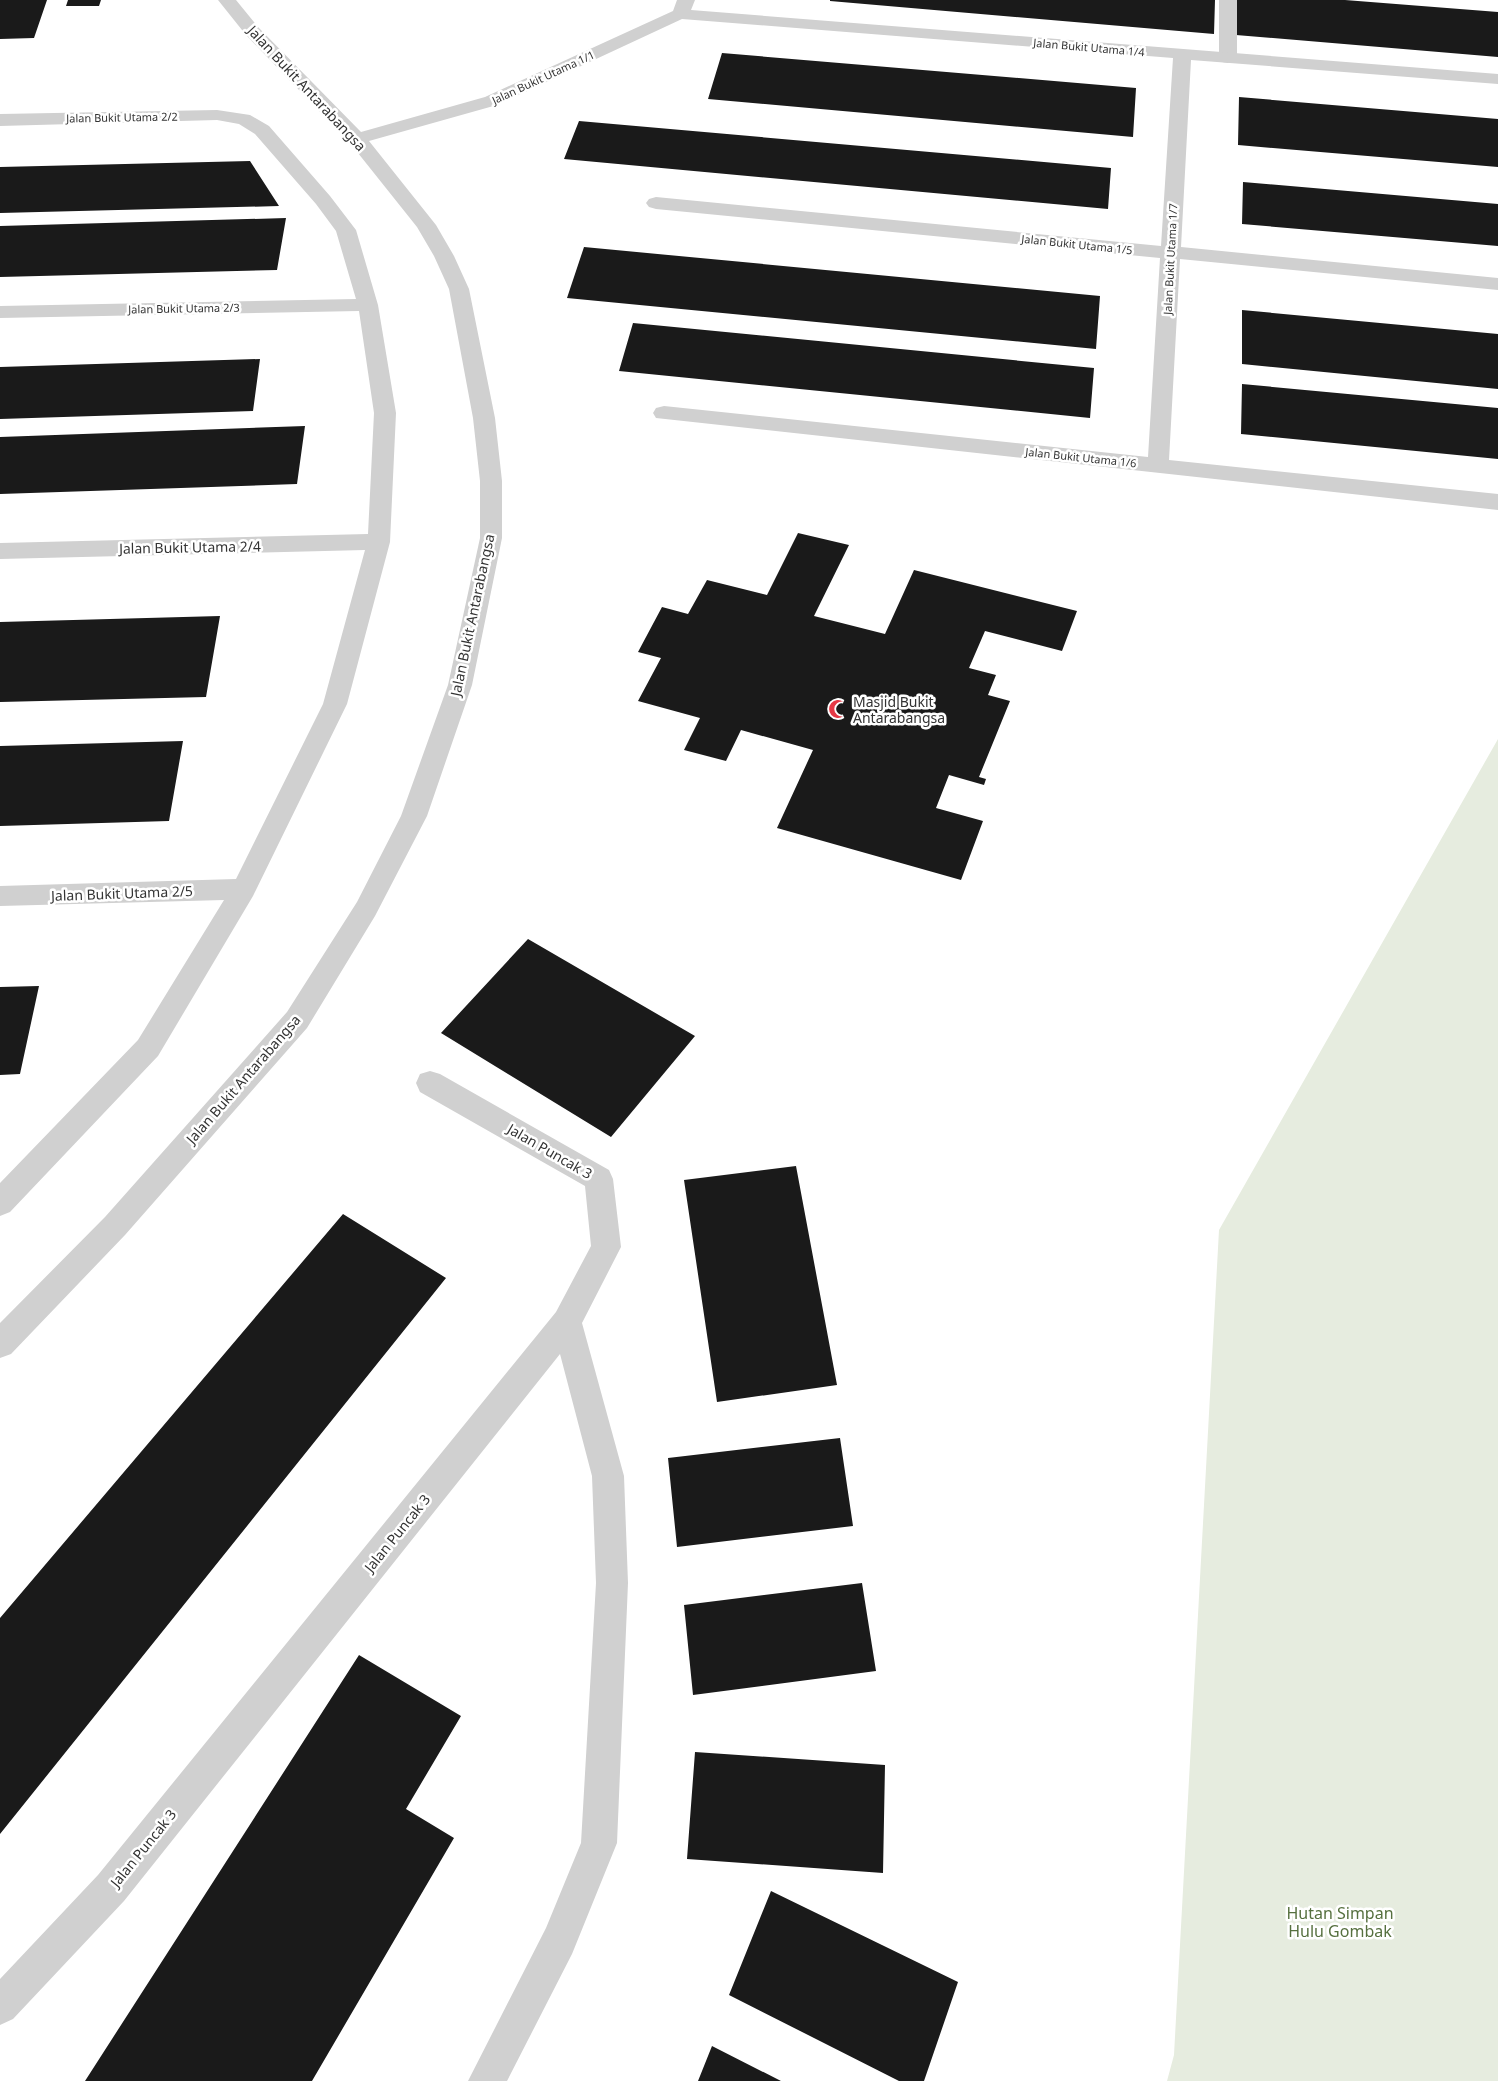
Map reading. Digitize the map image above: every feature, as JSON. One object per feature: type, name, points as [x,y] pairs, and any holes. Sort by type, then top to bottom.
[{"type":"street","name":"Jalan Bukit Antarabangsa","points":[[0,1344],[115,1226],[296,1020],[366,909],[414,816],[460,685],[490,538],[491,482],[484,418],[467,323],[458,289],[444,256],[430,233],[357,139],[252,31],[227,0]]},
{"type":"street","points":[[1228,0],[1228,58]]},
{"type":"street","name":"Jalan Bukit Utama 1/1","points":[[357,139],[491,101],[683,7]]},
{"type":"street","name":"Jalan Bukit Utama 1/4","points":[[683,7],[1182,54],[1498,79]]},
{"type":"street","name":"Jalan Bukit Utama 1/7","points":[[1158,465],[1182,54]]},
{"type":"street","name":"Jalan Bukit Utama 2/2","points":[[0,120],[217,114],[244,119],[262,130],[323,200],[346,230],[368,305]]},
{"type":"street","name":"Jalan Bukit Utama 1/5","points":[[656,203],[1498,284]]},
{"type":"street","points":[[0,1203],[148,1048],[244,889],[335,704],[379,542],[385,413],[368,305]]},
{"type":"street","name":"Jalan Bukit Utama 2/3","points":[[0,312],[368,305]]},
{"type":"street","name":"Jalan Bukit Utama 1/6","points":[[664,412],[1498,502]]},
{"type":"street","name":"Jalan Bukit Utama 2/4","points":[[0,551],[379,542]]},
{"type":"street","name":"Jalan Bukit Utama 2/5","points":[[0,896],[244,889]]},
{"type":"street","name":"Jalan Puncak 3","points":[[0,2006],[111,1888],[567,1322],[606,1247],[599,1179],[430,1083]]},
{"type":"street","points":[[487,2081],[559,1941],[599,1843],[612,1583],[608,1476],[567,1322]]},
{"type":"green space","name":"Hutan Simpan Hulu Gombak","points":[[1498,739],[1498,2081],[1167,2081],[1174,2055],[1219,1230]]},
{"type":"building","points":[[0,0],[47,0],[34,38],[0,39]]},
{"type":"building","points":[[68,0],[101,0],[99,6],[66,6]]},
{"type":"building","points":[[1215,0],[1214,34],[830,1]]},
{"type":"building","points":[[1237,0],[1345,0],[1498,12],[1498,57],[1236,35]]},
{"type":"building","points":[[722,53],[1136,88],[1133,137],[708,99]]},
{"type":"building","points":[[1239,97],[1498,119],[1498,167],[1238,145]]},
{"type":"building","points":[[579,121],[1111,168],[1108,209],[564,159]]},
{"type":"building","points":[[250,161],[279,206],[0,213],[0,167]]},
{"type":"building","points":[[1243,182],[1498,204],[1498,246],[1242,224]]},
{"type":"building","points":[[286,218],[277,270],[0,277],[0,226]]},
{"type":"building","points":[[584,247],[1100,296],[1096,349],[567,298]]},
{"type":"building","points":[[1242,310],[1498,334],[1498,389],[1242,364]]},
{"type":"building","points":[[633,323],[1094,368],[1090,418],[619,371]]},
{"type":"building","points":[[260,359],[253,411],[0,419],[0,367]]},
{"type":"building","points":[[1242,384],[1498,408],[1498,459],[1241,434]]},
{"type":"building","points":[[305,426],[297,484],[0,494],[0,437]]},
{"type":"building","name":"Masjid Bukit Antarabangsa","points":[[798,533],[849,545],[814,616],[885,634],[914,570],[1077,611],[1062,651],[985,631],[969,668],[996,675],[988,695],[1010,701],[979,777],[986,779],[984,785],[949,775],[936,808],[983,821],[961,880],[777,828],[813,750],[741,730],[726,761],[684,750],[700,718],[638,701],[661,658],[638,652],[662,607],[688,614],[707,580],[767,595]]},
{"type":"building","points":[[220,616],[206,697],[0,702],[0,622]]},
{"type":"building","points":[[183,741],[169,821],[0,826],[0,746]]},
{"type":"building","points":[[528,939],[695,1036],[611,1137],[441,1033]]},
{"type":"building","points":[[39,986],[20,1074],[0,1075],[0,987]]},
{"type":"building","points":[[796,1166],[837,1385],[717,1402],[684,1180]]},
{"type":"building","points":[[343,1214],[446,1278],[0,1834],[0,1618]]},
{"type":"building","points":[[840,1438],[853,1526],[677,1547],[668,1458]]},
{"type":"building","points":[[862,1583],[876,1671],[693,1695],[684,1605]]},
{"type":"building","points":[[359,1655],[461,1716],[406,1809],[454,1838],[312,2081],[85,2081]]},
{"type":"building","points":[[695,1752],[885,1765],[883,1873],[687,1859]]},
{"type":"building","points":[[771,1891],[958,1982],[924,2081],[899,2081],[729,1995]]},
{"type":"building","points":[[712,2046],[781,2081],[698,2081]]},
{"type":"place","name":"Masjid Bukit Antarabangsa","points":[[838,709]]}]
